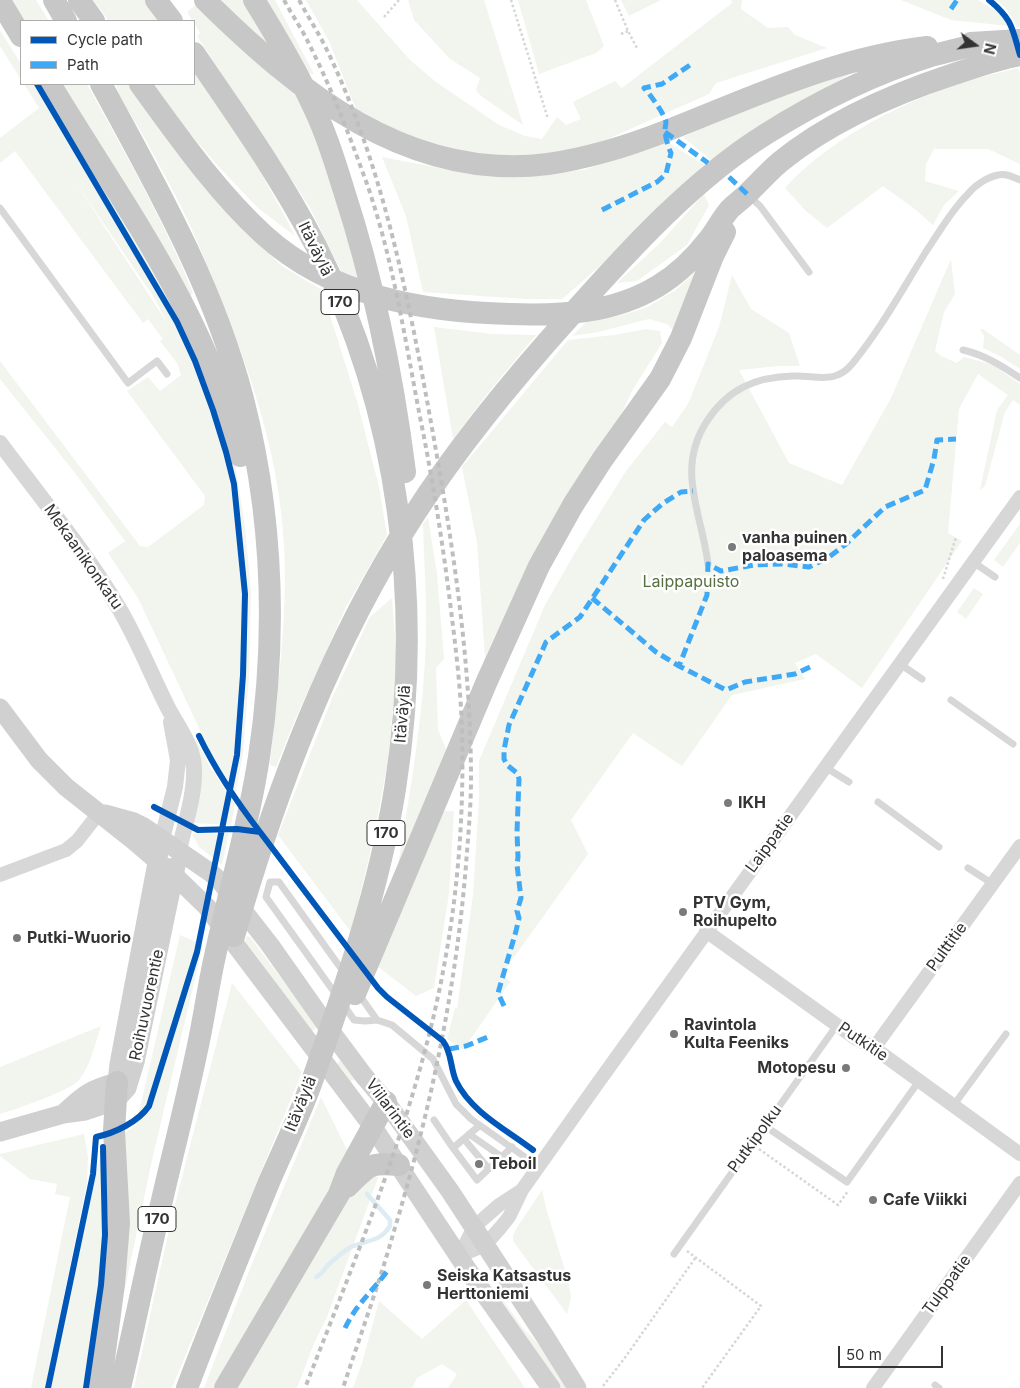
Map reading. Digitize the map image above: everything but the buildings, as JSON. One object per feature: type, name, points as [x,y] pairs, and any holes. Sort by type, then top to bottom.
[{"type":"highway","points":[[54,0],[65,20]]},
{"type":"highway","points":[[79,0],[93,20]]},
{"type":"highway","points":[[156,0],[171,20]]},
{"type":"highway","points":[[205,0],[273,64],[325,103],[364,127],[403,144],[442,156],[492,165],[546,164],[583,158],[622,148],[800,78],[850,61],[906,49],[1020,40]]},
{"type":"highway","points":[[254,0],[273,30],[314,106],[330,148],[363,253],[385,345],[408,490],[406,583]]},
{"type":"highway","points":[[0,1],[20,34]]},
{"type":"highway","points":[[219,965],[302,737],[356,614],[403,531],[459,449],[535,354],[616,265],[694,189],[763,136],[814,106],[867,80],[934,55],[985,42]]},
{"type":"highway","name":"Itäväylä","points":[[187,1388],[218,1307],[310,1087],[350,1007],[362,956],[371,896],[395,790],[404,716],[408,644],[406,583],[398,514],[383,433],[360,352],[316,247],[286,192],[195,54]]},
{"type":"highway","points":[[141,85],[189,150],[245,216],[266,237],[293,257],[338,283],[388,300],[428,308],[470,313],[547,315],[591,310],[621,303],[652,289],[674,274],[708,240],[729,210],[782,161],[821,133],[873,105],[927,83],[1004,58],[1020,55]]},
{"type":"highway","points":[[51,85],[163,266],[207,354],[227,405],[269,566]]},
{"type":"highway","points":[[102,85],[170,213],[212,305],[243,399],[258,468],[269,566],[269,653],[266,701],[250,810],[219,965]]},
{"type":"highway","points":[[362,956],[444,783],[486,681],[539,566],[573,505],[602,460],[660,379],[692,310],[713,256],[747,194]]},
{"type":"highway","name":"170","points":[[120,1388],[162,1200],[219,965]]},
{"type":"highway","points":[[100,1388],[114,1284],[119,1222],[114,1131],[116,1092]]},
{"type":"highway","points":[[225,1388],[339,1194],[347,1173],[386,1102]]},
{"type":"highway","points":[[339,1194],[362,1171],[375,1164],[399,1165]]},
{"type":"main road","name":"Viilarintie","points":[[0,708],[39,760],[66,787],[158,861],[207,907],[373,1127],[459,1256],[551,1388]]},
{"type":"main road","name":"Viilarintie","points":[[99,813],[134,822],[204,867],[220,881],[270,945],[364,1076],[386,1102],[474,1227],[577,1388]]},
{"type":"main road","name":"Roihuvuorentie","points":[[162,839],[119,1064],[116,1092],[128,1088],[131,1077],[179,850]]},
{"type":"main road","points":[[0,1132],[63,1114],[85,1111],[116,1092]]},
{"type":"street","name":"Mekaanikonkatu","points":[[0,443],[101,578],[147,660],[166,705],[174,732],[178,760],[175,787],[162,839]]},
{"type":"street","name":"Laippatie","points":[[459,1256],[485,1245],[507,1220],[522,1190],[706,931],[1020,497]]},
{"type":"street","name":"Mekaanikonkatu","points":[[166,705],[189,745],[194,767],[189,806],[179,850]]},
{"type":"street","points":[[0,875],[66,850],[77,841],[99,813]]},
{"type":"street","name":"Pulttitie","points":[[874,1048],[1020,846]]},
{"type":"street","name":"Putkitie","points":[[706,931],[855,1038],[874,1048],[1020,1154]]},
{"type":"street","name":"Tulppatie","points":[[873,1388],[1020,1183]]},
{"type":"street","name":"Laippatie","points":[[459,1256],[474,1227],[499,1205],[522,1190]]},
{"type":"lane","points":[[708,564],[706,541],[694,496],[690,471],[696,441],[717,407],[733,393],[749,383],[768,378],[794,376],[830,378],[842,375],[851,366],[875,332],[949,216],[968,194],[985,180],[999,174],[1007,174],[1020,180]]},
{"type":"lane","points":[[747,194],[760,206],[809,272]]},
{"type":"lane","points":[[0,208],[128,383],[157,362],[167,374]]},
{"type":"lane","points":[[963,350],[978,353],[1020,378]]},
{"type":"lane","points":[[973,562],[995,578]]},
{"type":"lane","points":[[900,664],[922,679]]},
{"type":"lane","points":[[951,700],[1013,744]]},
{"type":"lane","points":[[825,767],[849,782]]},
{"type":"lane","points":[[878,802],[939,847]]},
{"type":"lane","points":[[968,868],[993,884]]},
{"type":"lane","points":[[377,1020],[279,882],[270,882],[266,897],[354,1020],[377,1020],[392,1025],[433,1060],[456,1104],[479,1126],[539,1167]]},
{"type":"lane","name":"Putkipolku","points":[[674,1254],[837,1025]]},
{"type":"lane","points":[[953,1106],[1006,1034]]},
{"type":"lane","points":[[765,1126],[847,1182],[919,1081]]},
{"type":"lane","points":[[434,1120],[477,1180],[512,1148]]},
{"type":"lane","points":[[453,1148],[479,1126]]},
{"type":"lane","points":[[467,1137],[502,1157]]},
{"type":"lane","points":[[467,1137],[489,1169]]},
{"type":"path","points":[[384,17],[399,0]]},
{"type":"path","points":[[511,0],[548,119]]},
{"type":"path","points":[[615,0],[638,50]]},
{"type":"path","points":[[512,24],[518,22]]},
{"type":"path","points":[[621,34],[628,31]]},
{"type":"path","points":[[524,61],[530,60]]},
{"type":"path","points":[[535,98],[541,97]]},
{"type":"path","points":[[943,580],[956,537]]},
{"type":"path","points":[[759,1149],[838,1205],[850,1189]]},
{"type":"path","points":[[687,1251],[714,1269],[761,1306],[702,1388]]},
{"type":"path","points":[[602,1387],[696,1258]]},
{"type":"green space","points":[[5,0],[36,0],[48,20],[20,20]]},
{"type":"green space","points":[[93,0],[145,0],[159,20],[108,20]]},
{"type":"green space","points":[[218,0],[248,0],[286,64]]},
{"type":"green space","points":[[261,0],[275,0],[314,74],[305,73]]},
{"type":"green space","points":[[306,0],[357,0],[410,60],[436,82],[499,125],[525,136],[542,139],[557,117],[566,125],[581,119],[573,102],[615,81],[622,88],[732,3],[731,0],[742,0],[741,9],[768,28],[788,27],[795,35],[827,48],[716,83],[709,94],[574,154],[547,159],[442,152],[357,112],[329,41]]},
{"type":"green space","points":[[408,0],[484,0],[523,125],[481,96],[476,90],[480,78],[450,59],[414,20]]},
{"type":"green space","points":[[518,0],[586,0],[604,46],[596,53],[539,74]]},
{"type":"green space","points":[[621,0],[661,0],[629,16]]},
{"type":"green space","points":[[901,0],[978,0],[1001,14],[1009,26],[951,20]]},
{"type":"green space","points":[[996,0],[1020,0],[1020,27],[1017,27],[1005,7]]},
{"type":"green space","points":[[198,3],[259,65],[307,104],[366,282],[343,275],[309,206],[197,36],[200,33],[195,25],[195,20],[192,20],[187,12]]},
{"type":"green space","points":[[0,30],[20,62],[20,78],[0,46]]},
{"type":"green space","points":[[1018,68],[1020,74],[1020,164],[988,149],[934,149],[926,164],[925,181],[959,191],[944,205],[933,225],[883,186],[827,228],[806,211],[785,188],[820,156],[884,115],[951,86]]},
{"type":"green space","points":[[195,70],[248,151],[295,236],[258,208],[217,165],[170,110],[152,85],[195,85]]},
{"type":"green space","points":[[851,73],[714,162],[683,137],[750,105]]},
{"type":"green space","points":[[25,85],[42,85],[164,285],[221,416],[236,469],[245,527],[251,592],[249,677],[243,753],[236,792],[214,760],[138,598],[108,553],[125,541],[75,473],[0,379],[0,361],[140,546],[148,547],[204,505],[205,496],[127,391],[148,377],[160,391],[181,375],[177,363],[160,341],[163,339],[148,319],[143,323],[15,151],[0,163],[0,138],[39,108]],"holes":[[[72,177],[153,296],[168,324]]]},
{"type":"green space","points":[[59,85],[88,85],[143,187],[182,266],[193,293],[187,299]]},
{"type":"green space","points":[[116,85],[129,85],[161,130],[241,228],[282,266],[322,290],[357,401],[379,487],[387,535],[346,607],[294,722],[276,767],[270,765],[279,683],[285,573],[281,506],[265,428],[241,352],[197,241],[170,185]]},
{"type":"green space","points":[[666,141],[704,165],[624,245],[562,299],[526,299],[423,292],[406,216],[382,157],[477,175],[535,174],[584,170]]},
{"type":"green space","points":[[704,194],[709,205],[687,245],[637,281],[617,283],[660,243]]},
{"type":"green space","name":"Laippapuisto","points":[[951,259],[955,294],[944,312],[935,351],[941,356],[957,363],[964,357],[993,365],[1020,384],[1020,405],[1013,400],[1005,412],[985,486],[980,490],[997,410],[1008,395],[978,374],[959,409],[948,533],[962,541],[862,688],[816,654],[795,663],[805,679],[732,695],[682,766],[633,733],[571,820],[588,854],[502,974],[510,982],[463,1050],[447,1039],[455,1008],[457,1009],[473,895],[479,798],[479,761],[545,605],[573,556],[626,471],[665,422],[672,427],[688,404],[719,327],[732,275],[751,309],[789,333],[800,366],[739,370],[789,463],[842,485],[891,398]]},
{"type":"green space","points":[[702,267],[676,333],[667,324],[649,319],[598,332],[572,336],[587,321],[619,316],[646,308],[674,291]]},
{"type":"green space","points":[[434,327],[492,334],[536,335],[453,439]]},
{"type":"green space","points":[[646,329],[660,331],[662,343],[632,391],[621,415],[531,559],[485,657],[477,542],[462,467],[568,340]]},
{"type":"green space","points":[[983,329],[1020,355],[1020,369],[983,348],[984,336],[980,330]]},
{"type":"green space","points":[[428,517],[437,574],[444,659],[436,668],[438,730],[447,751],[398,866],[416,752],[425,667],[426,595],[423,524]]},
{"type":"green space","points":[[1020,524],[1020,543],[1003,567],[994,560]]},
{"type":"green space","points":[[974,588],[983,594],[966,619],[957,612]]},
{"type":"green space","points":[[392,598],[397,664],[388,760],[373,841],[351,932],[278,835],[333,696],[370,617]]},
{"type":"green space","points":[[195,737],[210,767],[235,804],[231,825],[193,823],[197,747]]},
{"type":"green space","points":[[441,811],[454,811],[449,894],[434,988],[416,996],[377,966]]},
{"type":"green space","points":[[229,833],[222,865],[199,847],[192,834]]},
{"type":"green space","points":[[180,935],[203,945],[152,1160],[119,1316],[121,1136],[136,1125]]},
{"type":"green space","points":[[247,936],[250,937],[317,1026],[313,1031],[246,942]]},
{"type":"green space","points":[[232,983],[302,1072],[172,1388],[134,1388],[173,1212]]},
{"type":"green space","points":[[101,1026],[90,1061],[79,1080],[55,1094],[0,1114],[0,1067]]},
{"type":"green space","points":[[340,1060],[355,1080],[350,1081],[337,1064]]},
{"type":"green space","points":[[321,1097],[348,1152],[341,1168],[214,1388],[204,1388],[248,1274]]},
{"type":"green space","points":[[84,1134],[88,1157],[87,1183],[45,1388],[31,1388],[70,1197],[55,1194],[57,1184],[30,1179],[0,1156],[0,1154]]},
{"type":"green space","points":[[107,1141],[111,1209],[91,1388],[51,1388],[95,1176],[102,1148]]},
{"type":"green space","points":[[376,1176],[378,1178],[327,1317],[315,1341],[297,1388],[238,1388],[356,1187],[361,1181]]},
{"type":"green space","points":[[542,1190],[568,1280],[571,1298],[567,1314],[513,1241],[516,1229]]},
{"type":"green space","points":[[522,1270],[531,1282],[528,1288],[513,1276]]},
{"type":"green space","points":[[495,1289],[522,1327],[544,1350],[567,1388],[559,1388],[491,1291]]},
{"type":"green space","points":[[466,1300],[525,1388],[448,1388],[457,1374],[442,1364],[417,1378],[412,1388],[353,1388],[379,1301],[422,1339]]},
{"type":"waterway","points":[[316,1277],[346,1250],[377,1238],[390,1226],[390,1220],[367,1194]]},
{"type":"railway","points":[[284,0],[306,38],[340,113],[367,184],[384,241],[425,441],[441,537],[461,701],[462,732],[462,788],[457,872],[451,927],[435,1010],[405,1120],[367,1229],[305,1388]]},
{"type":"railway","points":[[299,0],[324,44],[360,128],[387,216],[398,260],[426,395],[443,490],[463,634],[470,731],[471,790],[462,911],[440,1050],[407,1186],[382,1271],[343,1388]]},
{"type":"marked path","points":[[951,9],[957,0]]},
{"type":"marked path","points":[[602,210],[657,182],[666,174],[671,153],[665,130],[666,122],[657,105],[644,88],[662,84],[690,65]]},
{"type":"marked path","points":[[665,132],[708,163]]},
{"type":"marked path","points":[[729,177],[747,194]]},
{"type":"marked path","points":[[810,667],[795,674],[745,682],[726,690],[679,666],[707,595],[708,564],[721,571],[754,565],[782,564],[809,567],[829,557],[846,544],[885,507],[925,490],[934,459],[937,440],[956,439]]},
{"type":"marked path","points":[[504,1006],[498,993],[516,931],[519,918],[517,911],[521,898],[517,865],[519,779],[517,773],[507,765],[504,759],[509,725],[546,642],[580,617],[644,520],[662,504],[681,492],[693,491]]},
{"type":"marked path","points":[[592,598],[656,652],[679,666]]},
{"type":"marked path","points":[[449,1049],[466,1046],[488,1037]]},
{"type":"marked path","points":[[345,1328],[360,1304],[388,1270]]},
{"type":"cycle path","points":[[989,0],[1007,18],[1020,55]]},
{"type":"cycle path","points":[[38,85],[177,322],[195,361],[213,410],[234,484],[245,594],[243,675],[237,755],[197,952],[149,1106],[139,1117],[126,1126],[96,1137],[93,1174],[48,1388]]},
{"type":"cycle path","points":[[199,736],[227,786],[260,832]]},
{"type":"cycle path","points":[[154,807],[198,830],[237,829],[260,832],[378,988],[443,1041],[448,1050],[456,1081],[471,1102],[490,1120],[533,1150]]},
{"type":"cycle path","points":[[86,1388],[101,1285],[105,1235],[103,1147]]},
{"type":"place","name":"vanha puinen paloasema","points":[[732,547]]},
{"type":"place","name":"IKH","points":[[728,803]]},
{"type":"place","name":"PTV Gym, Roihupelto","points":[[683,912]]},
{"type":"place","name":"Putki-Wuorio","points":[[17,938]]},
{"type":"place","name":"Ravintola Kulta Feeniks","points":[[674,1034]]},
{"type":"place","name":"Motopesu","points":[[846,1068]]},
{"type":"place","name":"Teboil","points":[[479,1164]]},
{"type":"place","name":"Cafe Viikki","points":[[873,1200]]},
{"type":"place","name":"Seiska Katsastus Herttoniemi","points":[[427,1285]]}]
